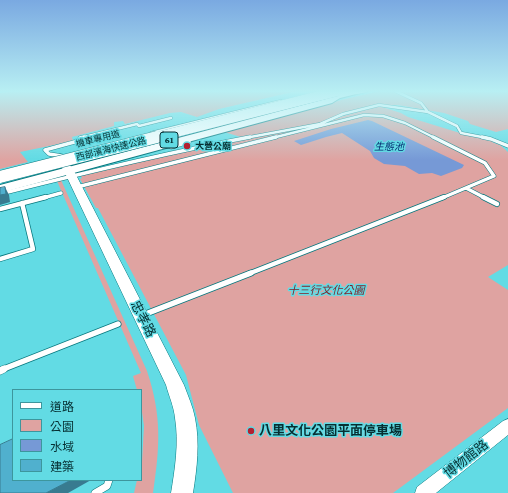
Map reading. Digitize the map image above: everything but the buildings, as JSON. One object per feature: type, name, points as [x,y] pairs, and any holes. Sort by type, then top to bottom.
[{"type":"highway","name":"西部濱海快速公路","points":[[0,177],[248,114]]},
{"type":"highway","points":[[0,189],[167,137],[253,114]]},
{"type":"highway","name":"西部濱海快速公路","points":[[0,183],[254,114]]},
{"type":"highway","points":[[0,172],[67,168],[167,137],[270,114]]},
{"type":"street","name":"忠孝路","points":[[67,168],[175,386],[185,417],[187,440],[186,466],[182,493]]},
{"type":"street","name":"博物館路","points":[[423,493],[508,426]]},
{"type":"lane","points":[[167,137],[241,114]]},
{"type":"lane","points":[[143,135],[167,137],[266,114]]},
{"type":"lane","points":[[81,138],[78,141],[45,150],[67,168],[208,145],[320,124],[343,114]]},
{"type":"lane","points":[[432,114],[457,126],[461,133],[491,139],[508,146]]},
{"type":"lane","points":[[0,194],[67,168],[333,124],[355,117],[372,115],[405,123],[485,163],[494,176],[141,315]]},
{"type":"lane","points":[[73,139],[171,118]]},
{"type":"lane","points":[[466,188],[497,204]]},
{"type":"lane","points":[[0,209],[61,193]]},
{"type":"lane","points":[[0,259],[33,249],[22,203]]},
{"type":"lane","points":[[0,371],[118,324]]},
{"type":"lane","points":[[95,493],[107,486],[109,481]]},
{"type":"green space","points":[[0,114],[166,114],[125,124],[123,121],[114,122],[114,126],[72,137],[73,141],[20,152],[28,162],[0,169]]},
{"type":"green space","points":[[187,114],[205,114],[197,117]]},
{"type":"green space","points":[[290,114],[346,114],[302,127],[241,137],[224,132]]},
{"type":"green space","name":"十三行文化公園","points":[[350,114],[403,114],[460,133],[494,141],[492,142],[500,145],[508,152],[508,265],[488,277],[508,290],[508,408],[393,493],[233,493],[199,425],[186,375],[98,208],[96,208],[80,179],[82,178],[80,175],[196,148],[321,125]]},
{"type":"green space","points":[[447,114],[508,114],[508,129],[496,132],[470,124],[468,121]]},
{"type":"green space","points":[[61,180],[147,371],[152,387],[158,431],[157,460],[153,493],[134,493],[137,481],[142,481],[144,426],[142,412],[142,389],[137,389],[133,376],[141,373],[57,181]]},
{"type":"water","name":"生態池","points":[[368,120],[464,165],[462,168],[441,176],[432,173],[419,174],[405,166],[384,164],[374,158],[370,151],[342,133],[301,145],[294,141],[331,129]]},
{"type":"place","name":"大營公廟","points":[[187,146]]},
{"type":"place","name":"八里文化公園平面停車場","points":[[251,431]]}]
